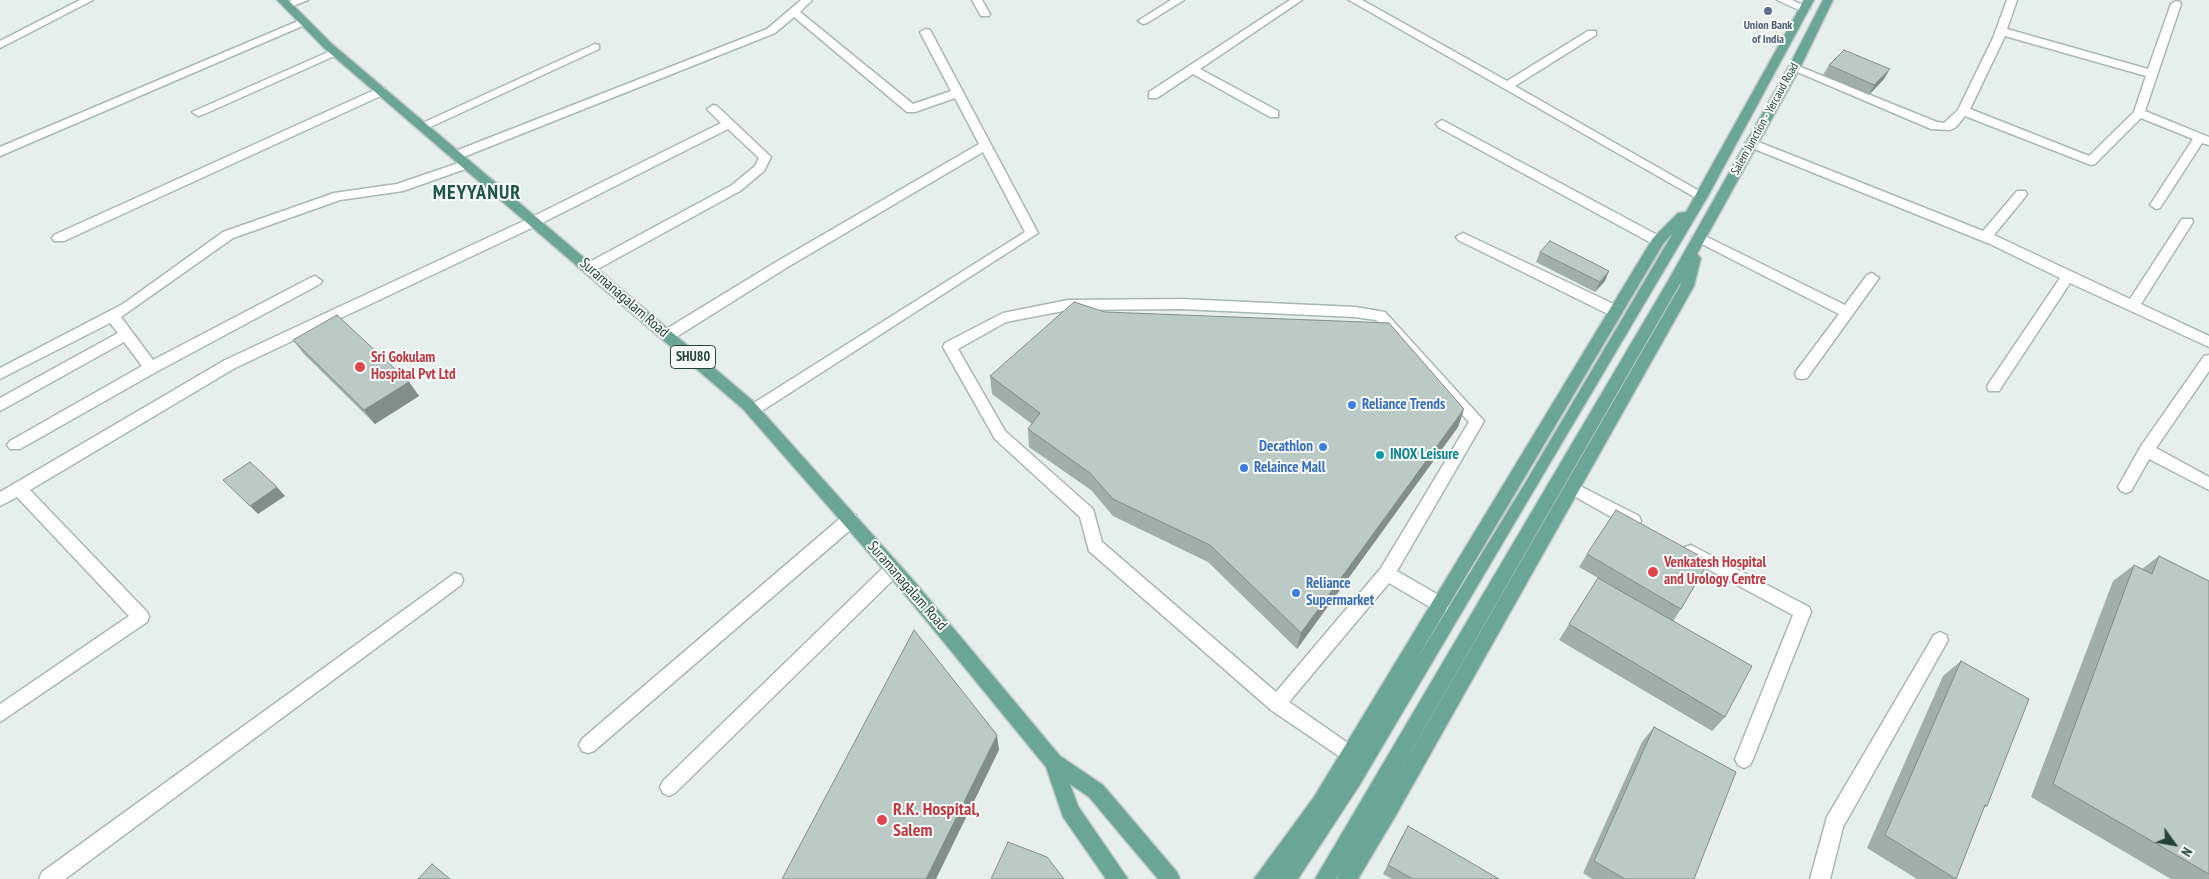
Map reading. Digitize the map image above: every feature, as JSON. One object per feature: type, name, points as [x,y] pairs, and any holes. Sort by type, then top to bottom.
[{"type":"main road","name":"Salem Junction - Yercaud Road","points":[[1699,237],[1794,68],[1828,0]]},
{"type":"main road","name":"Suramanagalam Road","points":[[285,3],[335,52],[754,410],[892,569],[1054,762]]},
{"type":"main road","points":[[1287,879],[1353,780],[1524,498],[1702,196],[1807,4]]},
{"type":"main road","points":[[1264,879],[1286,854],[1316,810],[1441,605],[1658,241],[1702,196]]},
{"type":"main road","points":[[1325,879],[1357,828],[1699,237]]},
{"type":"main road","points":[[1347,879],[1389,810],[1687,286],[1699,237]]},
{"type":"main road","points":[[1054,762],[1070,811],[1118,879]]},
{"type":"main road","points":[[1054,762],[1096,791],[1170,879]]},
{"type":"street","points":[[0,45],[88,0]]},
{"type":"street","points":[[285,3],[303,0]]},
{"type":"street","points":[[0,374],[128,307],[228,235],[338,196],[399,188],[772,31],[807,0]]},
{"type":"street","points":[[977,0],[985,14]]},
{"type":"street","points":[[1144,21],[1179,0]]},
{"type":"street","points":[[1153,94],[1297,0]]},
{"type":"street","points":[[1354,0],[1702,196]]},
{"type":"street","points":[[1782,0],[1807,4]]},
{"type":"street","points":[[1794,68],[1936,126],[1946,127],[1952,124],[1963,111],[2002,30],[2012,0]]},
{"type":"street","points":[[1963,111],[2091,161],[2139,113],[2176,4]]},
{"type":"street","points":[[794,12],[911,109],[958,93]]},
{"type":"street","points":[[0,152],[303,22]]},
{"type":"street","points":[[2002,30],[2152,74]]},
{"type":"street","points":[[754,410],[1032,233],[926,32]]},
{"type":"street","points":[[1507,86],[1592,33]]},
{"type":"street","points":[[422,126],[594,47]]},
{"type":"street","points":[[198,112],[335,52]]},
{"type":"street","points":[[1192,69],[1274,114]]},
{"type":"street","points":[[60,238],[381,91]]},
{"type":"street","points":[[589,268],[736,188],[760,168],[765,157],[713,110]]},
{"type":"street","points":[[2139,113],[2205,139],[2156,204]]},
{"type":"street","points":[[0,500],[230,364],[535,221],[730,124]]},
{"type":"street","points":[[1442,124],[1658,241]]},
{"type":"street","points":[[1751,143],[1985,237],[2209,342]]},
{"type":"street","points":[[668,335],[986,145]]},
{"type":"street","points":[[1985,237],[2021,194]]},
{"type":"street","points":[[2133,306],[2186,222]]},
{"type":"street","points":[[1463,237],[1616,311]]},
{"type":"street","points":[[1699,237],[1847,312]]},
{"type":"street","points":[[1994,388],[2068,276]]},
{"type":"street","points":[[1802,374],[1872,278]]},
{"type":"street","points":[[16,445],[151,368],[315,281]]},
{"type":"street","points":[[1277,704],[1387,573],[1477,421],[1380,316],[1355,312],[1181,304],[1068,305],[1003,318],[950,348],[1000,435],[1087,514],[1094,546],[1277,704],[1349,754]]},
{"type":"street","points":[[112,316],[151,368]]},
{"type":"street","points":[[0,406],[126,335]]},
{"type":"street","points":[[2126,487],[2146,450],[2209,360]]},
{"type":"street","points":[[2146,450],[2209,484]]},
{"type":"street","points":[[0,714],[141,617],[19,488]]},
{"type":"street","points":[[1572,488],[1649,530]]},
{"type":"street","points":[[588,746],[850,520]]},
{"type":"street","points":[[1675,543],[1803,612],[1744,760]]},
{"type":"street","points":[[669,787],[892,569]]},
{"type":"street","points":[[1387,573],[1441,605]]},
{"type":"street","points":[[49,879],[454,580]]},
{"type":"street","points":[[1820,879],[1834,824],[1940,640]]},
{"type":"building","points":[[1844,50],[1890,69],[1874,85],[1829,65]]},
{"type":"building","points":[[1550,241],[1609,271],[1600,282],[1540,252]]},
{"type":"building","name":"Relaince Mall","points":[[1074,302],[1105,312],[1389,323],[1464,409],[1301,633],[1210,545],[1113,499],[1090,473],[1028,429],[1040,413],[990,376]]},
{"type":"building","points":[[337,315],[409,382],[364,410],[293,340]]},
{"type":"building","points":[[250,462],[277,487],[250,506],[223,480]]},
{"type":"building","points":[[1616,510],[1709,561],[1681,609],[1587,554]]},
{"type":"building","points":[[2159,556],[2209,581],[2209,874],[2053,784],[2134,565],[2152,574]]},
{"type":"building","points":[[1598,578],[1752,666],[1725,717],[1569,624]]},
{"type":"building","points":[[914,630],[997,735],[926,879],[782,879]]},
{"type":"building","points":[[1961,661],[2029,699],[1956,879],[1885,835]]},
{"type":"building","points":[[1654,727],[1736,772],[1694,879],[1625,879],[1594,861]]},
{"type":"building","points":[[1408,826],[1499,879],[1413,879],[1388,865]]},
{"type":"building","points":[[1008,842],[1047,857],[1064,879],[991,879]]},
{"type":"building","points":[[432,864],[450,879],[418,879]]},
{"type":"place","name":"Union Bank of India","points":[[1768,11]]},
{"type":"place","name":"Sri Gokulam Hospital Pvt Ltd","points":[[360,367]]},
{"type":"place","name":"Reliance Trends","points":[[1352,405]]},
{"type":"place","name":"Decathlon","points":[[1323,447]]},
{"type":"place","name":"INOX Leisure","points":[[1380,455]]},
{"type":"place","name":"Relaince Mall","points":[[1244,468]]},
{"type":"place","name":"Venkatesh Hospital and Urology Centre","points":[[1653,572]]},
{"type":"place","name":"Reliance Supermarket","points":[[1296,593]]},
{"type":"place","name":"R.K. Hospital, Salem","points":[[882,820]]},
{"type":"district","name":"MEYYANUR","points":[[477,193]]}]
